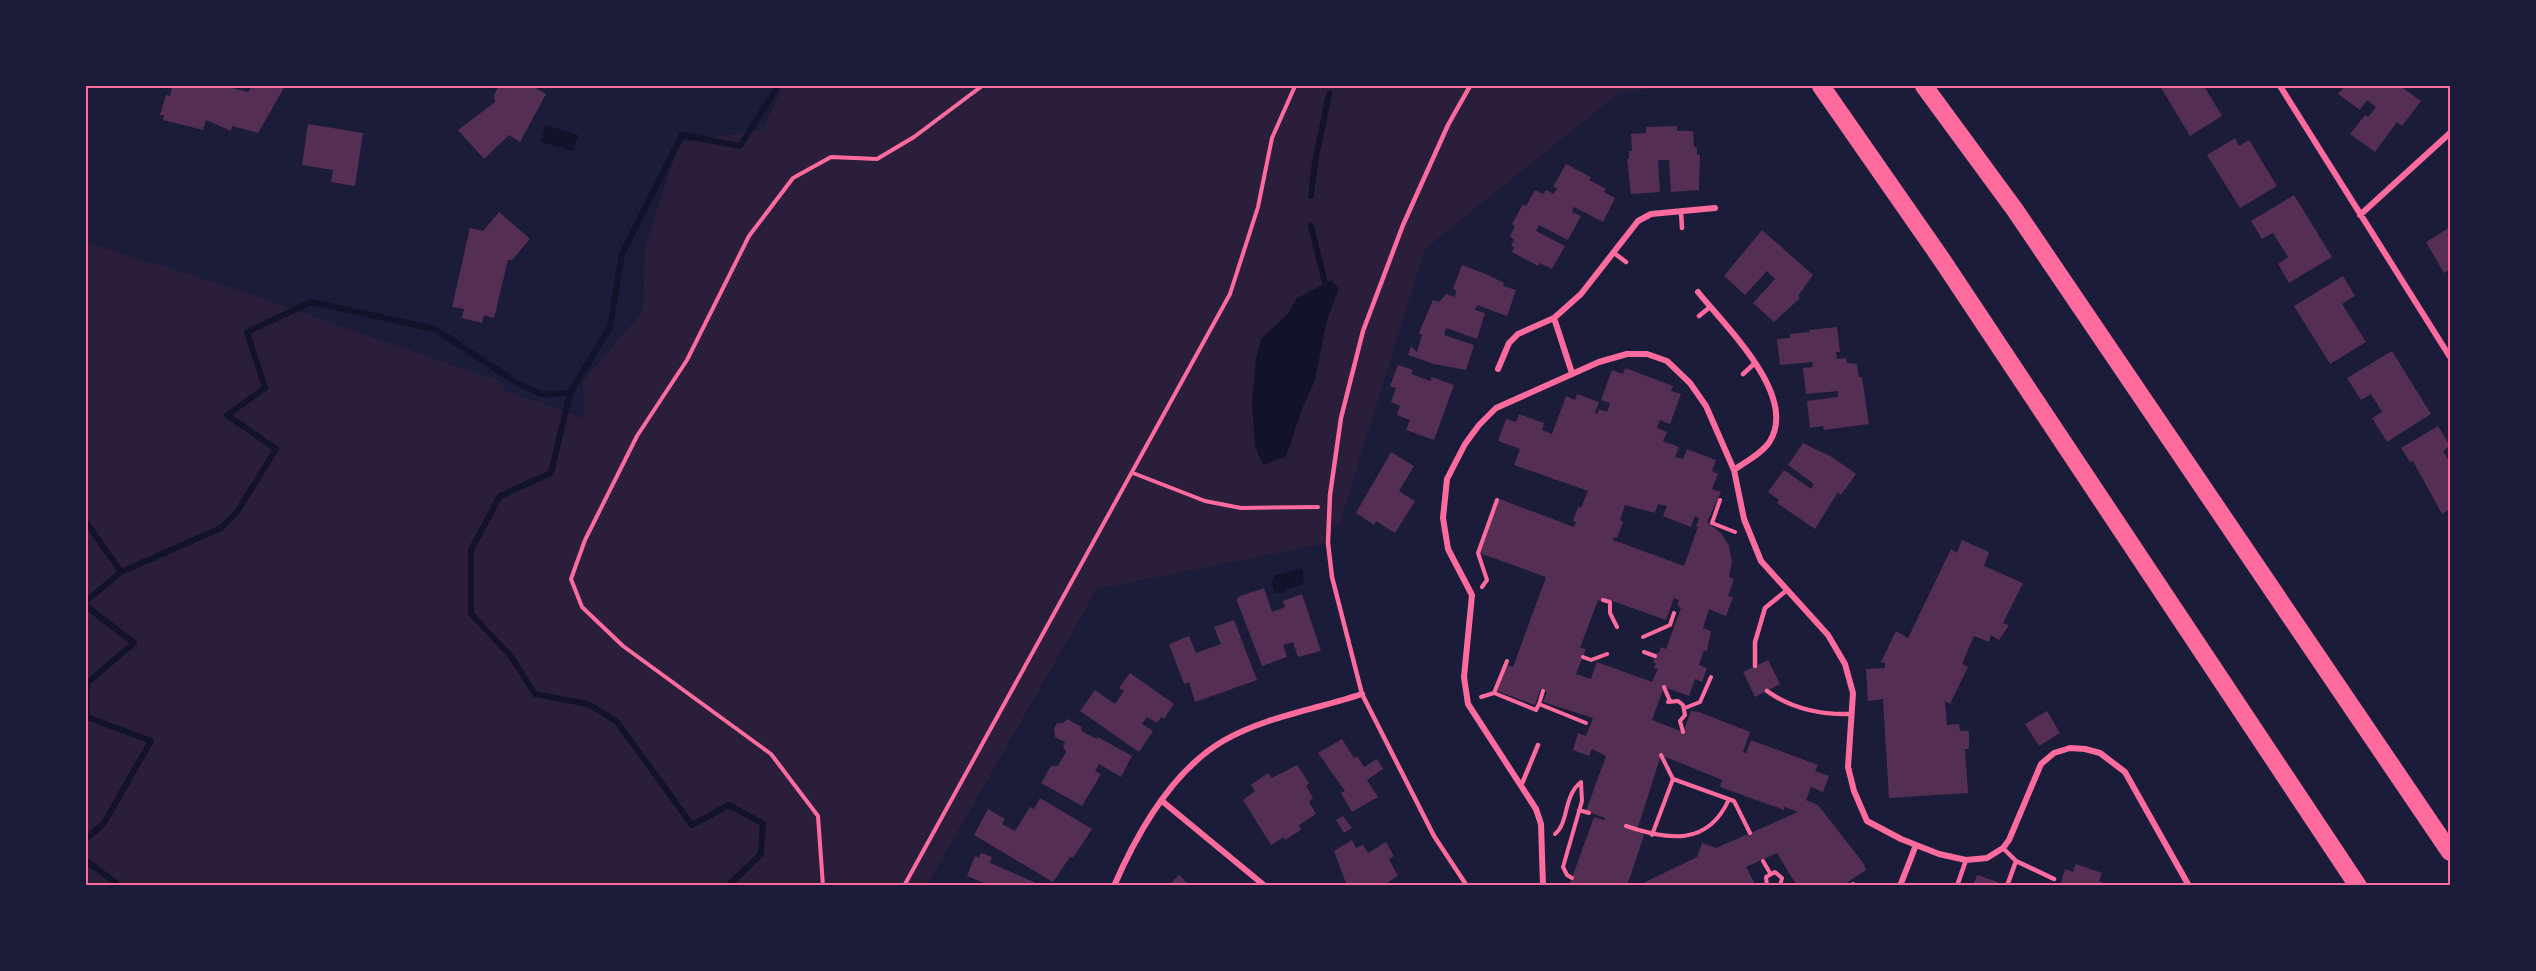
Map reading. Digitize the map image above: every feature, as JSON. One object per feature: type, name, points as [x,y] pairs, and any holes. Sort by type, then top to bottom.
[{"type":"highway","points":[[1821,86],[1942,260],[2358,885]]},
{"type":"highway","points":[[1924,86],[2014,210],[2451,852]]},
{"type":"street","points":[[2280,86],[2451,357]]},
{"type":"street","points":[[2360,216],[2451,133]]},
{"type":"street","points":[[1498,369],[1509,343],[1518,334],[1554,318],[1581,294],[1638,221],[1651,214],[1716,208]]},
{"type":"street","points":[[1698,292],[1754,364],[1773,396],[1777,414],[1776,429],[1769,444],[1734,470]]},
{"type":"street","points":[[1554,318],[1572,373]]},
{"type":"street","points":[[1544,885],[1541,824],[1536,809],[1520,788],[1468,704],[1464,677],[1472,596],[1448,549],[1444,497],[1455,460],[1479,425],[1496,408],[1572,373],[1627,354],[1647,354],[1667,362],[1690,383],[1706,406],[1734,470],[1748,534],[1761,561],[1828,635],[1845,664],[1853,693],[1848,767],[1854,790],[1867,821],[1916,845],[1966,860],[1987,858],[2003,848],[2009,840],[2041,764],[2054,753],[2070,748],[2085,749],[2100,753],[2125,772],[2189,885]]},
{"type":"street","points":[[1114,885],[1141,830],[1162,801],[1188,770],[1224,741],[1260,726],[1362,694]]},
{"type":"street","points":[[1162,801],[1265,885]]},
{"type":"street","points":[[1900,885],[1916,845]]},
{"type":"lane","points":[[1467,885],[1434,836],[1362,694],[1332,577],[1328,543],[1329,506],[1341,418],[1363,331],[1403,225],[1448,125],[1470,86]]},
{"type":"lane","points":[[1681,212],[1682,228]]},
{"type":"lane","points":[[1614,253],[1626,262]]},
{"type":"lane","points":[[1699,316],[1710,307]]},
{"type":"lane","points":[[1743,374],[1754,364]]},
{"type":"lane","points":[[1755,666],[1755,642],[1765,608],[1787,590]]},
{"type":"lane","points":[[1767,691],[1783,702],[1829,715],[1852,714]]},
{"type":"lane","points":[[1520,788],[1538,745]]},
{"type":"lane","points":[[2003,848],[2016,861],[2054,879]]},
{"type":"lane","points":[[1957,885],[1966,860]]},
{"type":"lane","points":[[2007,885],[2016,861]]},
{"type":"path","points":[[823,885],[818,816],[771,754],[623,646],[582,608],[570,579],[585,540],[637,436],[687,360],[749,236],[793,178],[831,157],[877,159],[914,137],[982,86]]},
{"type":"path","points":[[904,885],[1230,294],[1258,207],[1272,138],[1295,86]]},
{"type":"path","points":[[1133,473],[1205,501],[1241,508],[1329,506]]},
{"type":"path","points":[[1482,587],[1487,584],[1487,580],[1478,553],[1497,500]]},
{"type":"path","points":[[1720,500],[1712,523],[1736,532]]},
{"type":"path","points":[[1604,600],[1610,603],[1610,613],[1617,627]]},
{"type":"path","points":[[1643,637],[1670,626],[1674,613]]},
{"type":"path","points":[[1644,652],[1655,656]]},
{"type":"path","points":[[1583,657],[1591,660],[1607,654]]},
{"type":"path","points":[[1494,693],[1507,661]]},
{"type":"path","points":[[1685,708],[1700,702],[1710,677]]},
{"type":"path","points":[[1664,687],[1669,701],[1678,701],[1685,708],[1685,715],[1680,721],[1683,732]]},
{"type":"path","points":[[1481,697],[1494,693],[1536,710],[1544,691]]},
{"type":"path","points":[[1539,704],[1586,723]]},
{"type":"path","points":[[1661,755],[1673,779],[1736,803],[1750,833]]},
{"type":"path","points":[[1652,835],[1673,779]]},
{"type":"path","points":[[1555,834],[1562,827],[1569,799],[1580,782],[1582,798],[1563,867],[1565,873],[1572,878]]},
{"type":"path","points":[[1626,826],[1652,835],[1676,838],[1700,831],[1715,820],[1729,799]]},
{"type":"path","points":[[1579,810],[1589,813]]},
{"type":"path","points":[[1763,861],[1770,873]]},
{"type":"path","points":[[1767,885],[1765,879],[1770,873]]},
{"type":"path","points":[[1770,873],[1779,874],[1780,885]]},
{"type":"shaded area","points":[[783,86],[1670,86],[1619,93],[1425,249],[1339,526],[1327,528],[1328,543],[1097,589],[927,885],[86,885],[86,242],[235,289],[504,383],[504,390],[584,418],[583,381],[643,311],[645,247],[679,143],[763,129]]},
{"type":"shaded area","points":[[545,125],[578,135],[573,151],[541,142]]},
{"type":"shaded area","points":[[1331,280],[1339,289],[1327,320],[1315,380],[1302,409],[1286,457],[1263,465],[1255,446],[1252,403],[1256,358],[1261,339],[1288,314],[1296,299]]},
{"type":"shaded area","points":[[1302,568],[1304,584],[1275,593],[1272,583],[1274,576]]},
{"type":"building","points":[[164,86],[224,86],[248,92],[252,86],[285,86],[258,133],[232,126],[231,131],[206,120],[203,130],[163,120],[164,115],[160,115],[166,95],[170,96],[172,88]]},
{"type":"building","points":[[499,86],[532,86],[546,94],[520,142],[509,135],[484,159],[458,130],[495,102],[494,95]]},
{"type":"building","points":[[2160,86],[2204,86],[2222,116],[2190,136]]},
{"type":"building","points":[[2345,86],[2400,86],[2421,101],[2402,126],[2397,122],[2375,152],[2350,134],[2365,115],[2368,117],[2376,107],[2367,100],[2360,110],[2338,94]]},
{"type":"building","points":[[308,124],[363,133],[355,186],[331,182],[333,170],[302,165]]},
{"type":"building","points":[[1677,126],[1677,131],[1693,131],[1694,147],[1697,147],[1697,155],[1700,155],[1699,190],[1671,192],[1669,160],[1658,160],[1660,192],[1631,194],[1627,159],[1629,159],[1629,151],[1632,151],[1631,134],[1646,133],[1646,127]]},
{"type":"building","points":[[2235,138],[2239,146],[2249,140],[2277,186],[2240,208],[2207,155]]},
{"type":"building","points":[[1566,164],[1591,177],[1589,180],[1606,189],[1604,192],[1615,198],[1603,222],[1574,207],[1572,212],[1581,216],[1568,240],[1539,225],[1536,231],[1565,246],[1552,269],[1540,263],[1538,266],[1512,252],[1514,247],[1511,246],[1514,240],[1510,236],[1515,226],[1512,224],[1523,204],[1526,206],[1535,190],[1543,194],[1546,190],[1554,194],[1557,188],[1553,187]]},
{"type":"building","points":[[2294,195],[2332,257],[2289,283],[2278,264],[2288,257],[2273,233],[2262,239],[2251,221]]},
{"type":"building","points":[[499,212],[530,239],[512,260],[508,260],[494,318],[484,315],[482,323],[462,318],[464,309],[452,307],[470,228],[483,231]]},
{"type":"building","points":[[2450,227],[2450,269],[2444,273],[2426,242]]},
{"type":"building","points":[[1762,230],[1813,275],[1798,296],[1800,298],[1774,322],[1753,303],[1775,279],[1767,271],[1745,295],[1724,276]]},
{"type":"building","points":[[1462,265],[1488,275],[1504,283],[1503,286],[1516,290],[1507,316],[1477,305],[1475,310],[1485,313],[1477,339],[1446,328],[1444,335],[1474,345],[1466,370],[1434,364],[1408,355],[1411,346],[1417,352],[1422,335],[1419,333],[1433,300],[1439,302],[1446,294],[1455,297],[1456,290],[1453,289]]},
{"type":"building","points":[[2343,276],[2355,296],[2342,304],[2366,342],[2330,364],[2294,306]]},
{"type":"building","points":[[1837,327],[1840,352],[1836,352],[1837,359],[1846,358],[1847,363],[1857,364],[1859,377],[1862,377],[1869,424],[1824,430],[1823,426],[1810,428],[1807,401],[1838,397],[1838,391],[1806,394],[1803,368],[1813,367],[1812,362],[1780,365],[1777,339],[1790,338],[1790,334],[1809,332],[1809,330]]},
{"type":"building","points":[[2392,351],[2431,414],[2387,442],[2372,418],[2382,412],[2371,394],[2361,400],[2347,378]]},
{"type":"building","points":[[1398,365],[1413,370],[1411,374],[1430,381],[1432,377],[1454,385],[1434,440],[1406,430],[1410,420],[1397,415],[1400,406],[1391,402],[1396,388],[1390,386]]},
{"type":"building","points":[[1625,368],[1673,386],[1671,391],[1681,394],[1670,424],[1660,420],[1657,428],[1667,432],[1663,441],[1679,447],[1675,457],[1683,459],[1687,449],[1716,460],[1712,471],[1718,474],[1712,489],[1721,492],[1707,522],[1721,533],[1729,546],[1732,562],[1729,577],[1734,579],[1728,596],[1733,597],[1726,616],[1709,609],[1703,628],[1711,631],[1707,651],[1704,650],[1699,665],[1707,668],[1702,682],[1695,679],[1689,696],[1664,687],[1652,720],[1683,732],[1691,711],[1699,712],[1750,732],[1743,752],[1746,753],[1751,740],[1818,765],[1815,771],[1829,776],[1823,792],[1811,787],[1806,800],[1818,805],[1864,864],[1866,870],[1848,882],[1851,886],[1797,886],[1777,853],[1746,867],[1756,886],[1637,886],[1697,857],[1702,843],[1716,848],[1798,812],[1784,807],[1784,810],[1720,787],[1722,780],[1661,755],[1637,829],[1626,826],[1644,835],[1627,886],[1569,886],[1594,817],[1604,820],[1605,818],[1586,811],[1606,756],[1592,749],[1589,756],[1573,750],[1578,733],[1586,736],[1593,718],[1543,702],[1547,692],[1540,690],[1535,705],[1497,691],[1507,665],[1513,667],[1546,577],[1479,553],[1499,499],[1574,527],[1576,522],[1573,521],[1578,507],[1581,508],[1588,491],[1514,465],[1520,449],[1498,441],[1506,419],[1516,422],[1519,414],[1544,423],[1542,430],[1552,434],[1566,396],[1575,400],[1577,394],[1599,402],[1595,413],[1597,414],[1599,409],[1607,412],[1610,403],[1601,400],[1612,370],[1623,374]],"holes":[[[1658,504],[1667,506],[1663,516],[1691,527],[1695,516],[1699,518],[1684,566],[1613,540],[1613,537],[1617,538],[1623,522],[1620,520],[1625,505],[1655,513]],[[1604,598],[1666,620],[1674,598],[1679,600],[1677,605],[1681,608],[1666,649],[1661,647],[1653,663],[1656,663],[1654,668],[1658,669],[1652,682],[1597,662],[1591,679],[1576,674],[1586,649],[1580,648],[1598,600],[1603,602]]]},
{"type":"building","points":[[2438,426],[2450,446],[2443,451],[2450,463],[2450,509],[2442,514],[2413,461],[2410,462],[2401,448]]},
{"type":"building","points":[[1803,443],[1832,457],[1856,474],[1841,495],[1838,492],[1815,529],[1777,503],[1779,500],[1768,492],[1784,470],[1811,489],[1814,484],[1788,465]]},
{"type":"building","points":[[1391,452],[1414,466],[1399,491],[1415,501],[1395,533],[1376,521],[1374,525],[1356,513]]},
{"type":"building","points":[[1962,540],[1989,552],[1984,566],[2023,583],[2003,623],[2009,625],[1999,640],[1991,635],[1989,642],[1974,636],[1962,664],[1968,667],[1950,704],[1945,701],[1947,725],[1959,724],[1960,731],[1969,731],[1969,749],[1965,749],[1968,793],[1889,798],[1883,699],[1868,701],[1866,669],[1885,668],[1885,663],[1881,662],[1896,631],[1908,638],[1951,549],[1957,553]]},
{"type":"building","points":[[1264,588],[1272,612],[1285,607],[1283,601],[1302,594],[1321,651],[1298,657],[1293,642],[1283,645],[1287,657],[1262,666],[1237,601],[1238,597]]},
{"type":"building","points":[[1234,620],[1257,680],[1195,702],[1189,682],[1184,684],[1169,644],[1189,636],[1196,653],[1221,644],[1214,627]]},
{"type":"building","points":[[1768,660],[1780,684],[1755,697],[1743,672]]},
{"type":"building","points":[[1130,673],[1174,704],[1164,719],[1161,717],[1157,723],[1147,717],[1142,724],[1153,731],[1139,752],[1080,711],[1095,690],[1115,704],[1124,691],[1119,688]]},
{"type":"building","points":[[2047,711],[2060,733],[2039,746],[2025,724]]},
{"type":"building","points":[[1067,719],[1082,727],[1081,730],[1085,733],[1097,739],[1098,737],[1132,756],[1121,777],[1099,764],[1095,771],[1101,774],[1082,806],[1041,783],[1051,766],[1058,766],[1066,752],[1063,746],[1065,742],[1055,737],[1054,729],[1057,723],[1063,723]]},
{"type":"building","points":[[1342,739],[1354,758],[1357,756],[1364,767],[1377,759],[1383,769],[1367,780],[1378,797],[1352,812],[1341,793],[1345,791],[1318,753]]},
{"type":"building","points":[[1297,765],[1309,783],[1306,786],[1313,798],[1309,802],[1316,814],[1299,825],[1301,830],[1271,845],[1243,800],[1255,791],[1251,785],[1268,773],[1272,778]]},
{"type":"building","points":[[1040,798],[1092,829],[1073,858],[1070,857],[1053,882],[974,835],[988,809],[1005,819],[1002,824],[1015,831],[1030,807],[1034,809]]},
{"type":"building","points":[[1343,816],[1352,828],[1344,833],[1336,820]]},
{"type":"building","points":[[1352,840],[1356,848],[1363,845],[1368,853],[1386,842],[1394,856],[1389,859],[1398,876],[1382,886],[1347,886],[1334,851]]},
{"type":"building","points":[[981,853],[992,857],[990,863],[1034,882],[1033,886],[983,886],[984,883],[967,876],[975,856],[979,858]]},
{"type":"building","points":[[2076,864],[2102,873],[2099,881],[2110,886],[2060,886],[2065,869],[2073,872]]},
{"type":"building","points":[[1179,875],[1190,886],[1168,886]]},
{"type":"building","points":[[1977,875],[1998,882],[1997,886],[1973,886]]},
{"type":"waterway","points":[[728,886],[761,854],[763,824],[729,805],[692,825],[617,722],[588,704],[535,694],[510,655],[471,614],[471,550],[500,496],[551,473],[570,393],[610,327],[622,254],[682,135],[740,146],[778,86]]},
{"type":"waterway","points":[[1311,196],[1315,162],[1329,94]]},
{"type":"waterway","points":[[1311,226],[1325,283]]},
{"type":"waterway","points":[[86,601],[121,572],[221,528],[237,512],[276,449],[227,415],[265,388],[247,332],[311,302],[435,329],[517,383],[541,394],[570,393]]},
{"type":"waterway","points":[[86,522],[121,572]]},
{"type":"waterway","points":[[86,606],[134,643],[87,683],[87,717],[151,741],[104,823],[86,839]]},
{"type":"waterway","points":[[86,861],[120,886]]}]
